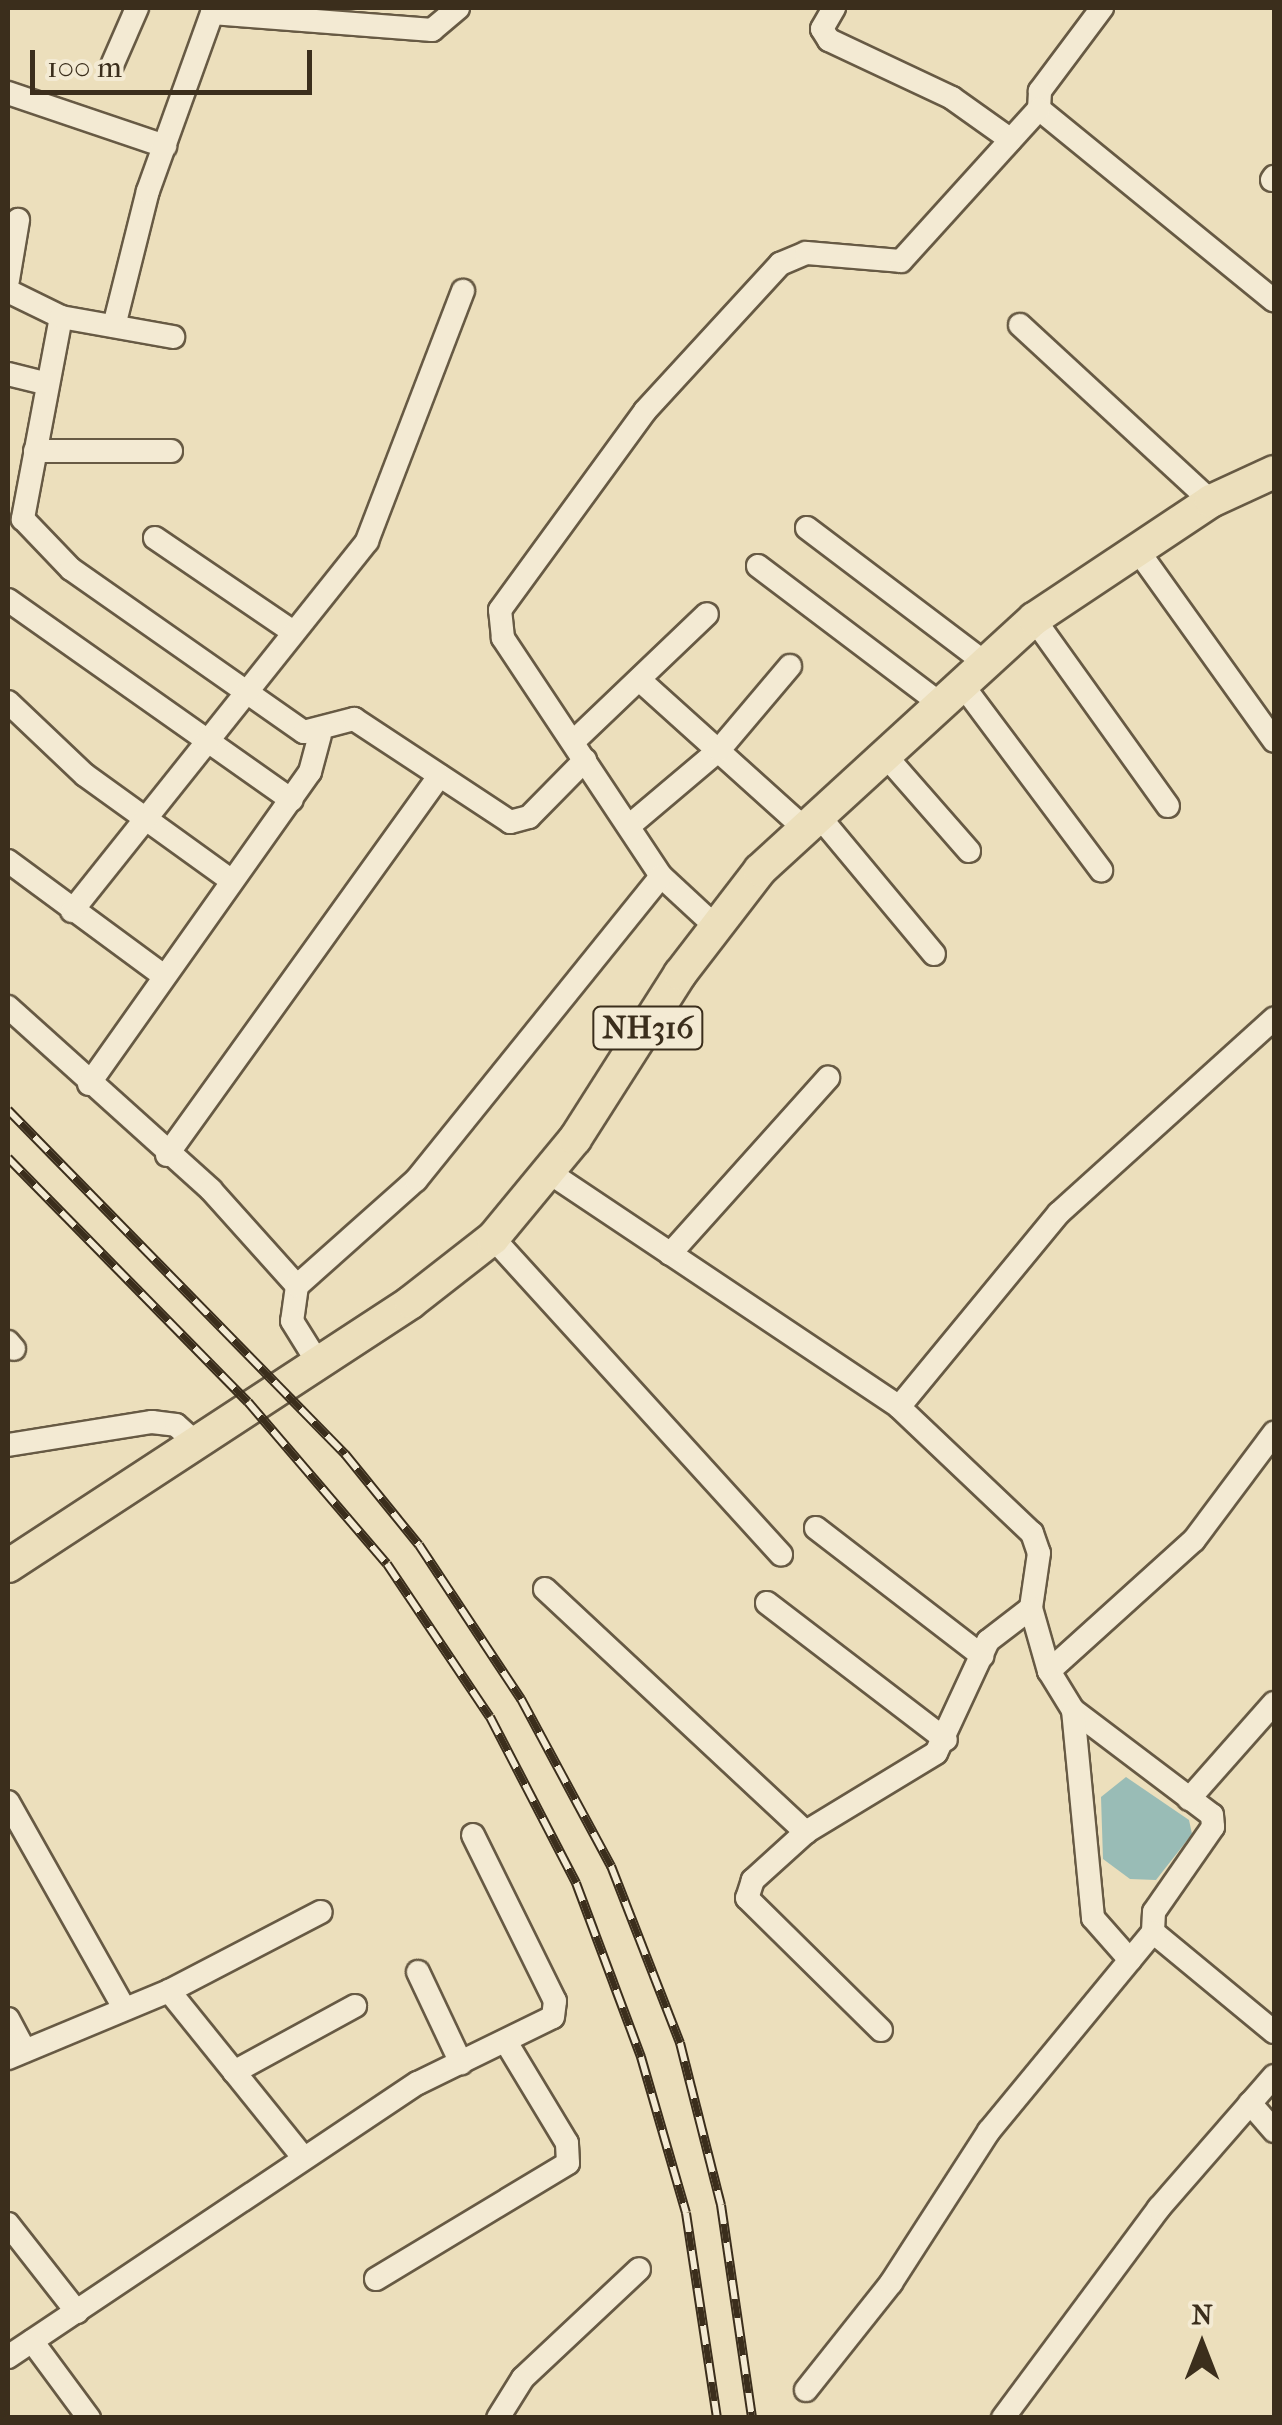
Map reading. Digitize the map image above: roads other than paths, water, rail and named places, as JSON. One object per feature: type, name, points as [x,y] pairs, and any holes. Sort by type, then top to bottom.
[{"type":"highway","name":"NH316","points":[[8,1566],[316,1358],[411,1302],[493,1238],[550,1173],[714,925],[811,821],[1034,619],[1211,501],[1274,472]]},
{"type":"street","points":[[113,64],[137,8]]},
{"type":"street","points":[[114,326],[164,146],[218,9],[432,30],[458,8]]},
{"type":"street","points":[[834,8],[822,29],[829,40],[952,98],[1011,140]]},
{"type":"street","points":[[714,925],[661,876],[503,638],[506,597],[645,412],[780,264],[806,252],[901,261],[1040,109],[1040,91],[1102,8]]},
{"type":"street","points":[[8,93],[164,146]]},
{"type":"street","points":[[1040,109],[1274,301]]},
{"type":"street","points":[[8,280],[18,220]]},
{"type":"street","points":[[8,291],[60,316],[172,337]]},
{"type":"street","points":[[72,910],[292,630],[367,541],[463,291]]},
{"type":"street","points":[[60,316],[34,451],[15,507],[25,527],[71,569],[245,694],[320,734]]},
{"type":"street","points":[[1020,325],[1211,501]]},
{"type":"street","points":[[8,374],[48,384]]},
{"type":"street","points":[[34,451],[171,450]]},
{"type":"street","points":[[807,528],[961,682],[1101,870]]},
{"type":"street","points":[[155,538],[292,630]]},
{"type":"street","points":[[1136,548],[1274,741]]},
{"type":"street","points":[[758,566],[961,682]]},
{"type":"street","points":[[8,600],[206,744],[291,800]]},
{"type":"street","points":[[89,1084],[291,800],[320,734],[346,716],[520,822],[579,751],[707,614]]},
{"type":"street","points":[[1034,619],[1168,806]]},
{"type":"street","points":[[629,826],[719,750],[790,666]]},
{"type":"street","points":[[642,683],[719,750],[811,821],[934,954]]},
{"type":"street","points":[[8,702],[145,821],[232,881]]},
{"type":"street","points":[[884,754],[970,851]]},
{"type":"street","points":[[167,1156],[439,776]]},
{"type":"street","points":[[8,861],[164,976]]},
{"type":"street","points":[[316,1358],[292,1321],[297,1286],[416,1180],[661,876]]},
{"type":"street","points":[[8,1007],[167,1156],[297,1286]]},
{"type":"street","points":[[899,1407],[1059,1213],[1274,1019]]},
{"type":"street","points":[[670,1254],[828,1078]]},
{"type":"street","points":[[550,1173],[899,1407],[1032,1533],[1039,1553],[1032,1608],[1048,1671],[1072,1710],[1189,1798],[1213,1827],[1154,1912],[1153,1932],[989,2132],[891,2283],[806,2390]]},
{"type":"street","points":[[493,1238],[781,1555]]},
{"type":"street","points":[[8,1445],[152,1422],[176,1425],[194,1442]]},
{"type":"street","points":[[1048,1671],[1194,1540],[1274,1433]]},
{"type":"street","points":[[816,1528],[982,1656]]},
{"type":"street","points":[[544,1590],[806,1832]]},
{"type":"street","points":[[768,1603],[946,1740]]},
{"type":"street","points":[[882,2030],[747,1898],[753,1880],[806,1832],[946,1740],[982,1656],[1000,1626],[1032,1608]]},
{"type":"street","points":[[1189,1798],[1274,1703]]},
{"type":"street","points":[[1072,1710],[1093,1918],[1130,1960]]},
{"type":"street","points":[[8,1802],[124,2008]]},
{"type":"street","points":[[8,2358],[302,2156],[461,2063],[546,2024],[555,2001],[473,1835]]},
{"type":"street","points":[[8,2019],[16,2053],[169,1992],[322,1912]]},
{"type":"street","points":[[1153,1932],[1274,2032]]},
{"type":"street","points":[[418,1972],[461,2063]]},
{"type":"street","points":[[169,1992],[302,2156]]},
{"type":"street","points":[[234,2072],[355,2006]]},
{"type":"street","points":[[376,2279],[568,2163],[567,2143],[506,2042]]},
{"type":"street","points":[[1003,2418],[1274,2076]]},
{"type":"street","points":[[1250,2103],[1274,2130]]},
{"type":"street","points":[[8,2224],[76,2312]]},
{"type":"street","points":[[498,2418],[523,2378],[639,2268]]},
{"type":"street","points":[[32,2341],[89,2418]]},
{"type":"water","points":[[1126,1777],[1189,1820],[1192,1834],[1156,1880],[1130,1879],[1103,1859],[1101,1797]]},
{"type":"railway","points":[[8,1110],[345,1454],[419,1545],[521,1699],[611,1866],[680,2043],[721,2205],[752,2418]]},
{"type":"railway","points":[[8,1158],[248,1402],[387,1564],[490,1717],[576,1883],[641,2057],[686,2213],[717,2418]]}]
